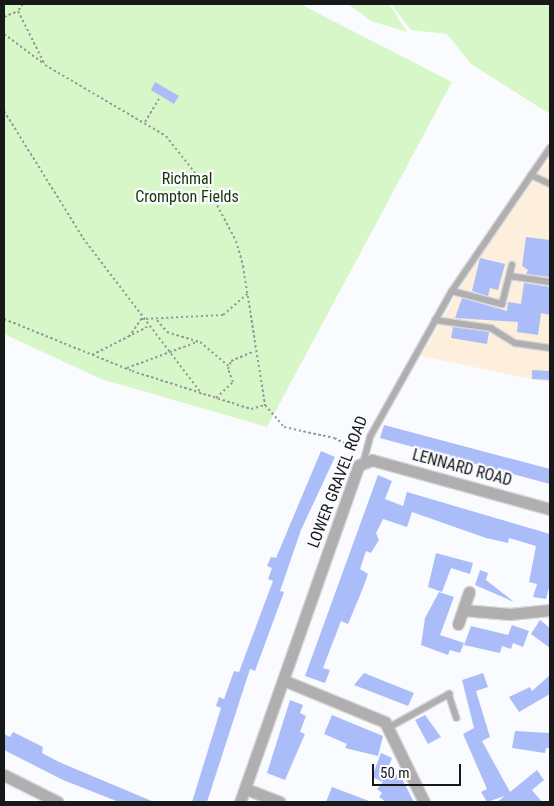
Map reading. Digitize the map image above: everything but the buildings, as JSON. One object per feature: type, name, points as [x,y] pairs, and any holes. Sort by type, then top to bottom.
[{"type":"street","name":"LENNARD ROAD","points":[[364,460],[550,509]]},
{"type":"street","name":"LOWER GRAVEL ROAD","points":[[240,802],[358,465],[364,460]]},
{"type":"street","points":[[458,624],[469,592]]},
{"type":"street","points":[[463,610],[510,614],[550,610]]},
{"type":"street","points":[[283,680],[390,727],[424,802]]},
{"type":"street","points":[[4,775],[58,802]]},
{"type":"street","points":[[246,789],[280,802]]},
{"type":"lane","name":"LOWER GRAVEL ROAD","points":[[364,460],[370,437],[452,291],[550,148]]},
{"type":"lane","points":[[531,175],[550,184]]},
{"type":"lane","points":[[452,291],[502,304],[512,265]]},
{"type":"lane","points":[[510,276],[550,282]]},
{"type":"lane","points":[[435,320],[491,328],[515,343],[550,348]]},
{"type":"lane","points":[[390,727],[449,694],[457,718]]},
{"type":"path","points":[[4,17],[18,11],[21,5]]},
{"type":"path","points":[[18,11],[45,65]]},
{"type":"path","points":[[4,34],[45,65],[145,122],[181,150],[210,192],[236,241],[249,292],[254,351],[261,396],[265,405],[284,427],[334,438],[356,447],[364,460]]},
{"type":"path","points":[[145,122],[159,99]]},
{"type":"path","points":[[4,111],[31,161],[146,327],[202,394]]},
{"type":"path","points":[[141,319],[157,320],[223,315],[249,292]]},
{"type":"path","points":[[4,319],[126,369],[251,409],[265,405]]},
{"type":"path","points":[[129,337],[141,319]]},
{"type":"path","points":[[157,320],[166,332],[198,342],[229,366],[233,382],[216,398]]},
{"type":"path","points":[[92,355],[146,327]]},
{"type":"path","points":[[126,369],[171,355],[198,342]]},
{"type":"path","points":[[229,366],[240,355],[254,351]]},
{"type":"shaded area","points":[[550,158],[550,383],[421,356],[478,258]]},
{"type":"green space","name":"Richmal Crompton Fields","points":[[4,4],[300,4],[452,82],[267,427],[101,379],[4,334]]},
{"type":"green space","points":[[348,4],[389,4],[407,32],[371,21]]},
{"type":"green space","points":[[391,4],[550,4],[550,114],[471,64],[447,34],[411,30]]}]
